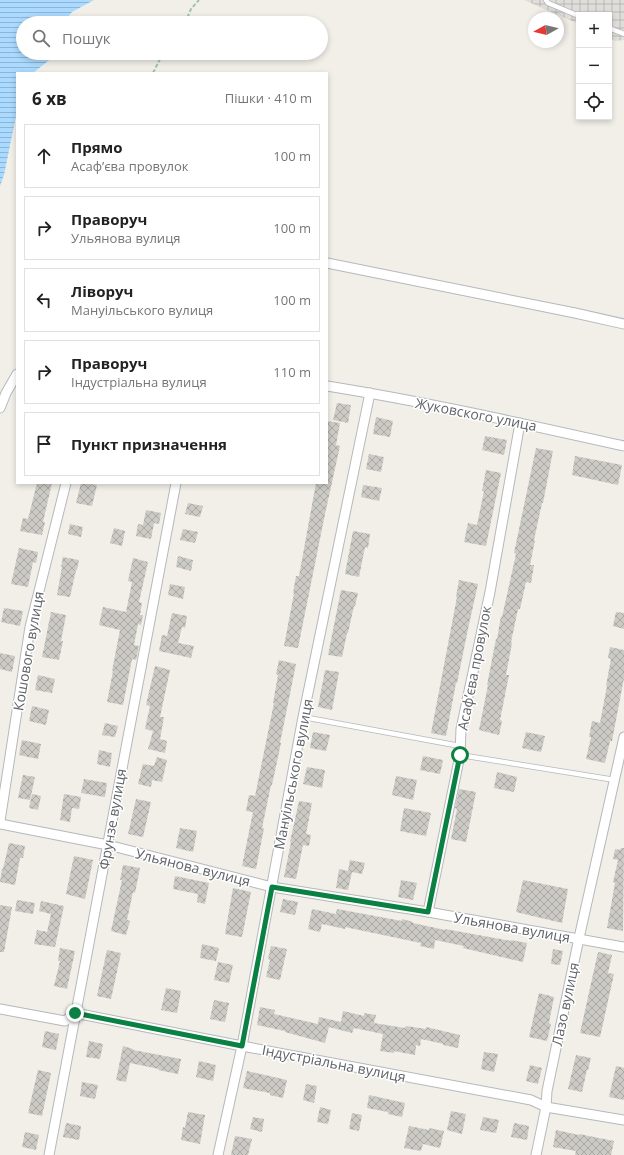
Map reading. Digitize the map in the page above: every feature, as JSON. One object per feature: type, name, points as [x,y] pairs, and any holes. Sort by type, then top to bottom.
[{"type":"street","points":[[328,263],[624,324]]},
{"type":"street","points":[[0,408],[6,393],[16,376]]},
{"type":"street","name":"Жуковского улица","points":[[328,386],[520,423],[624,446]]},
{"type":"street","name":"Мануільського вулиця","points":[[218,1155],[242,1046],[303,717],[370,393]]},
{"type":"street","name":"Асаф’єва провулок","points":[[428,912],[460,751],[461,729],[490,592],[520,423]]},
{"type":"street","name":"Кошового вулиця","points":[[0,821],[30,627],[66,484]]},
{"type":"street","name":"Фрунзе вулиця","points":[[49,1155],[176,484]]},
{"type":"street","name":"Лазо вулиця","points":[[536,1155],[546,1107],[547,1091],[579,938],[624,737]]},
{"type":"street","name":"Ульянова вулиця","points":[[0,824],[108,845],[272,887],[428,912],[624,947]]},
{"type":"street","points":[[0,1009],[65,1021],[75,1013]]},
{"type":"street","name":"Індустріальна вулиця","points":[[75,1013],[532,1100],[546,1107],[624,1120]]},
{"type":"lane","points":[[546,0],[548,3],[576,15]]},
{"type":"lane","points":[[612,29],[624,34]]},
{"type":"lane","points":[[303,717],[460,751],[615,780]]},
{"type":"path","points":[[188,16],[191,9],[199,0]]},
{"type":"path","points":[[154,72],[160,60]]},
{"type":"shaded area","points":[[524,0],[624,0],[624,40],[615,41],[612,40],[612,12],[576,12],[576,23],[564,17],[564,12],[552,12]]},
{"type":"water","points":[[0,0],[94,0],[72,12],[69,16],[16,16],[16,60],[49,60],[34,72],[16,72],[16,116],[4,175],[0,186]]},
{"type":"building","points":[[337,403],[351,405],[348,423],[333,420]]},
{"type":"building","points":[[376,417],[393,421],[390,437],[373,434]]},
{"type":"building","points":[[328,421],[340,423],[336,445],[340,446],[298,648],[284,646],[296,576],[299,576],[316,484],[328,484]]},
{"type":"building","points":[[485,436],[507,440],[504,455],[482,450]]},
{"type":"building","points":[[536,448],[553,451],[534,540],[530,565],[534,565],[531,583],[526,582],[520,609],[518,609],[511,642],[506,675],[509,675],[500,720],[502,721],[499,735],[479,730],[496,639],[516,554],[514,553]]},
{"type":"building","points":[[369,454],[384,457],[381,472],[366,469]]},
{"type":"building","points":[[575,456],[622,465],[618,485],[572,475]]},
{"type":"building","points":[[486,470],[501,473],[486,546],[464,542],[468,523],[477,525],[484,491],[482,491]]},
{"type":"building","points":[[37,484],[52,484],[43,522],[45,522],[42,535],[20,531],[23,518],[28,519]]},
{"type":"building","points":[[81,484],[97,485],[92,506],[76,503]]},
{"type":"building","points":[[363,485],[382,488],[379,501],[361,497]]},
{"type":"building","points":[[188,503],[203,506],[200,517],[185,514]]},
{"type":"building","points":[[146,510],[161,513],[159,524],[154,523],[151,539],[136,536],[138,524],[143,525]]},
{"type":"building","points":[[70,524],[83,527],[81,537],[68,534]]},
{"type":"building","points":[[114,528],[125,531],[122,546],[110,543]]},
{"type":"building","points":[[183,529],[198,532],[195,543],[180,540]]},
{"type":"building","points":[[353,531],[370,534],[368,548],[365,547],[359,577],[345,574]]},
{"type":"building","points":[[19,548],[38,552],[36,563],[33,562],[28,587],[11,584]]},
{"type":"building","points":[[178,556],[193,560],[191,571],[176,567]]},
{"type":"building","points":[[63,557],[79,560],[70,597],[57,595]]},
{"type":"building","points":[[133,558],[148,562],[139,602],[142,603],[140,615],[143,615],[141,625],[138,624],[134,645],[139,646],[136,660],[132,659],[123,705],[107,702],[120,630],[99,625],[103,607],[126,612],[132,582],[128,581]]},
{"type":"building","points":[[459,580],[478,584],[446,736],[431,733]]},
{"type":"building","points":[[170,584],[185,587],[183,599],[168,595]]},
{"type":"building","points":[[341,590],[358,593],[342,657],[328,655]]},
{"type":"building","points":[[4,608],[23,611],[20,626],[1,622]]},
{"type":"building","points":[[51,612],[66,615],[59,660],[42,657]]},
{"type":"building","points":[[616,612],[624,613],[624,629],[613,626]]},
{"type":"building","points":[[172,613],[187,616],[185,628],[182,627],[178,643],[194,646],[191,658],[159,651],[162,635],[167,636]]},
{"type":"building","points":[[610,647],[624,650],[624,678],[612,741],[610,741],[605,763],[586,759],[591,737],[589,737],[592,721],[600,723],[611,659],[608,658]]},
{"type":"building","points":[[0,653],[15,656],[12,672],[0,669]]},
{"type":"building","points":[[279,660],[296,664],[281,743],[262,828],[264,828],[256,869],[242,866],[253,812],[246,811],[249,795],[255,796],[274,703],[278,675],[276,674]]},
{"type":"building","points":[[155,666],[170,670],[160,717],[164,717],[160,739],[167,741],[165,753],[148,749],[153,731],[145,729],[150,706],[146,705]]},
{"type":"building","points":[[325,670],[339,672],[332,710],[318,707]]},
{"type":"building","points":[[38,675],[55,679],[52,693],[35,690]]},
{"type":"building","points":[[32,706],[49,710],[46,725],[29,721]]},
{"type":"building","points":[[105,723],[118,726],[115,737],[102,735]]},
{"type":"building","points":[[313,732],[330,735],[326,751],[310,748]]},
{"type":"building","points":[[526,732],[545,736],[541,752],[522,748]]},
{"type":"building","points":[[22,740],[41,744],[38,759],[19,755]]},
{"type":"building","points":[[99,750],[112,753],[110,767],[97,764]]},
{"type":"building","points":[[423,756],[443,760],[440,774],[420,770]]},
{"type":"building","points":[[157,757],[167,760],[162,782],[152,780],[151,787],[138,784],[143,764],[154,766]]},
{"type":"building","points":[[307,767],[325,770],[322,788],[303,784]]},
{"type":"building","points":[[497,772],[517,777],[514,792],[494,788]]},
{"type":"building","points":[[23,775],[35,777],[30,800],[18,798]]},
{"type":"building","points":[[396,776],[417,780],[413,800],[392,795]]},
{"type":"building","points":[[84,779],[107,783],[105,797],[81,793]]},
{"type":"building","points":[[459,789],[476,792],[466,842],[451,839]]},
{"type":"building","points":[[32,794],[41,796],[38,810],[29,808]]},
{"type":"building","points":[[64,794],[81,797],[79,809],[72,808],[70,822],[60,820]]},
{"type":"building","points":[[136,799],[151,802],[143,837],[128,834]]},
{"type":"building","points":[[299,801],[312,803],[306,834],[311,835],[309,846],[303,845],[296,879],[284,877]]},
{"type":"building","points":[[404,808],[431,813],[426,836],[400,831]]},
{"type":"building","points":[[180,828],[197,831],[193,852],[176,848]]},
{"type":"building","points":[[9,843],[25,846],[23,858],[20,858],[15,885],[0,882]]},
{"type":"building","points":[[621,848],[624,848],[623,931],[607,928],[615,883],[613,882],[618,860],[613,859],[615,849],[620,850]]},
{"type":"building","points":[[74,856],[93,860],[85,899],[66,894]]},
{"type":"building","points":[[350,860],[365,863],[362,874],[352,872],[348,890],[336,888],[339,869],[348,871]]},
{"type":"building","points":[[123,865],[140,868],[135,893],[133,892],[127,920],[130,921],[126,935],[111,931],[122,880],[120,880]]},
{"type":"building","points":[[175,876],[209,883],[205,904],[197,902],[198,894],[173,889]]},
{"type":"building","points":[[401,880],[417,883],[413,900],[398,897]]},
{"type":"building","points":[[523,880],[568,889],[562,923],[516,912]]},
{"type":"building","points":[[233,888],[251,892],[242,937],[225,934]]},
{"type":"building","points":[[283,899],[298,902],[295,915],[280,912]]},
{"type":"building","points":[[17,900],[35,903],[33,914],[15,911]]},
{"type":"building","points":[[41,901],[64,906],[55,947],[34,944],[37,930],[47,932],[51,914],[39,911]]},
{"type":"building","points":[[0,905],[12,907],[4,952],[0,952]]},
{"type":"building","points":[[312,909],[336,914],[337,909],[402,921],[402,919],[445,930],[527,943],[523,962],[463,948],[464,946],[435,940],[434,949],[420,946],[421,943],[345,927],[345,929],[322,924],[320,932],[308,929]]},
{"type":"building","points":[[202,944],[219,948],[216,961],[200,958]]},
{"type":"building","points":[[271,946],[287,949],[280,980],[266,977],[270,960],[268,959]]},
{"type":"building","points":[[60,948],[75,951],[67,989],[54,986],[60,961],[58,961]]},
{"type":"building","points":[[553,949],[563,951],[560,965],[551,964]]},
{"type":"building","points":[[107,950],[121,953],[111,999],[97,996]]},
{"type":"building","points":[[598,952],[612,955],[608,973],[614,974],[600,1037],[580,1033]]},
{"type":"building","points":[[218,962],[233,965],[229,983],[214,980]]},
{"type":"building","points":[[166,988],[181,991],[177,1013],[161,1010]]},
{"type":"building","points":[[539,993],[554,997],[549,1023],[551,1024],[547,1041],[529,1037]]},
{"type":"building","points":[[214,1000],[229,1003],[225,1022],[210,1019]]},
{"type":"building","points":[[260,1007],[275,1010],[274,1014],[318,1024],[319,1017],[341,1022],[343,1011],[364,1016],[364,1013],[376,1015],[374,1023],[405,1028],[406,1026],[426,1029],[426,1027],[460,1035],[458,1048],[421,1039],[420,1046],[416,1045],[415,1055],[394,1051],[394,1053],[380,1051],[383,1034],[354,1028],[352,1033],[329,1027],[325,1043],[285,1031],[257,1025]]},
{"type":"building","points":[[45,1031],[59,1034],[56,1050],[42,1047]]},
{"type":"building","points":[[89,1041],[103,1044],[100,1059],[86,1057]]},
{"type":"building","points":[[123,1046],[133,1050],[181,1059],[178,1074],[130,1063],[126,1082],[116,1080]]},
{"type":"building","points":[[484,1052],[498,1054],[494,1072],[481,1069]]},
{"type":"building","points":[[576,1055],[591,1058],[582,1092],[568,1089]]},
{"type":"building","points":[[199,1061],[216,1065],[213,1081],[196,1077]]},
{"type":"building","points":[[530,1065],[542,1068],[538,1084],[526,1081]]},
{"type":"building","points":[[616,1066],[624,1068],[624,1100],[609,1097]]},
{"type":"building","points":[[38,1070],[51,1073],[42,1116],[28,1113]]},
{"type":"building","points":[[247,1071],[287,1080],[283,1098],[270,1095],[270,1093],[243,1088]]},
{"type":"building","points":[[82,1082],[98,1085],[95,1099],[80,1096]]},
{"type":"building","points":[[306,1084],[317,1086],[314,1103],[303,1100]]},
{"type":"building","points":[[369,1095],[405,1103],[402,1117],[388,1114],[388,1112],[367,1108]]},
{"type":"building","points":[[320,1107],[331,1110],[328,1124],[317,1122]]},
{"type":"building","points":[[451,1111],[466,1114],[462,1134],[447,1130]]},
{"type":"building","points":[[188,1112],[205,1115],[200,1144],[181,1140],[183,1127],[185,1128]]},
{"type":"building","points":[[352,1113],[362,1115],[359,1131],[349,1129]]},
{"type":"building","points":[[253,1117],[264,1119],[262,1132],[250,1129]]},
{"type":"building","points":[[483,1117],[499,1120],[496,1133],[480,1130]]},
{"type":"building","points":[[66,1123],[81,1126],[79,1140],[63,1137]]},
{"type":"building","points":[[514,1123],[529,1126],[527,1140],[511,1137]]},
{"type":"building","points":[[409,1126],[444,1131],[440,1148],[423,1144],[421,1151],[404,1148]]},
{"type":"building","points":[[556,1130],[614,1141],[611,1155],[575,1155],[576,1151],[553,1147]]},
{"type":"building","points":[[25,1132],[39,1135],[36,1150],[22,1147]]},
{"type":"building","points":[[235,1136],[252,1139],[248,1155],[231,1155]]},
{"type":"route","points":[[75,1013],[242,1046],[272,887],[428,912],[460,755]]}]
